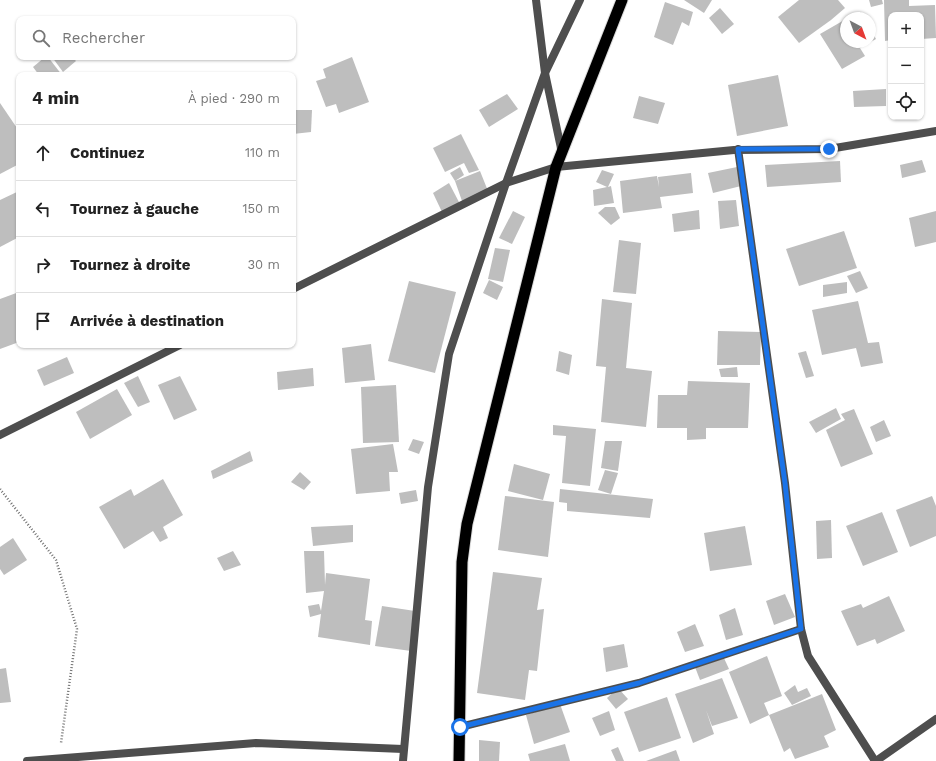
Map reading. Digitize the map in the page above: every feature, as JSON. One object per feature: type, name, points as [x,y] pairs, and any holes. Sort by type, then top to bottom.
[{"type":"highway","points":[[459,761],[462,562],[467,524],[556,167],[622,0]]},
{"type":"street","points":[[536,0],[545,73],[562,154]]},
{"type":"street","points":[[403,761],[428,487],[449,354],[506,183],[545,73],[580,0]]},
{"type":"street","points":[[296,288],[506,183],[556,167],[738,149],[829,149],[936,131]]},
{"type":"street","points":[[738,149],[785,483],[801,629],[808,656],[876,761],[936,719]]},
{"type":"street","points":[[0,435],[174,348]]},
{"type":"street","points":[[460,727],[639,683],[801,629]]},
{"type":"street","points":[[27,761],[256,743],[403,749]]},
{"type":"path","points":[[0,488],[56,560],[78,629],[59,758]]},
{"type":"building","points":[[684,0],[712,0],[704,13]]},
{"type":"building","points":[[799,0],[838,0],[845,8],[799,43],[778,17]]},
{"type":"building","points":[[869,0],[882,0],[883,4],[871,7]]},
{"type":"building","points":[[884,0],[909,0],[909,6],[935,5],[936,38],[924,39],[924,12],[888,12],[888,40],[885,41]]},
{"type":"building","points":[[665,2],[693,12],[689,26],[682,22],[673,45],[654,37]]},
{"type":"building","points":[[720,8],[734,24],[722,34],[709,18]]},
{"type":"building","points":[[840,22],[840,48],[860,48],[865,56],[842,69],[820,34]]},
{"type":"building","points":[[352,57],[369,102],[339,113],[336,104],[326,107],[316,81],[326,78],[323,69]]},
{"type":"building","points":[[41,60],[50,60],[60,72],[37,72],[33,67]]},
{"type":"building","points":[[54,60],[76,61],[63,72]]},
{"type":"building","points":[[778,75],[788,126],[737,136],[728,85]]},
{"type":"building","points":[[886,89],[886,106],[854,107],[853,91]]},
{"type":"building","points":[[507,94],[518,109],[489,127],[479,110]]},
{"type":"building","points":[[639,96],[665,103],[658,124],[633,118]]},
{"type":"building","points":[[0,103],[16,127],[16,166],[0,174]]},
{"type":"building","points":[[296,110],[312,110],[311,132],[296,134]]},
{"type":"building","points":[[461,134],[479,170],[469,173],[464,163],[445,172],[433,148]]},
{"type":"building","points":[[922,160],[926,172],[902,178],[900,165]]},
{"type":"building","points":[[840,161],[841,182],[767,187],[765,165]]},
{"type":"building","points":[[460,167],[464,175],[455,181],[450,173]]},
{"type":"building","points":[[737,167],[741,186],[713,193],[708,173]]},
{"type":"building","points":[[602,170],[614,174],[608,187],[611,186],[614,203],[594,206],[593,190],[607,187],[596,182]]},
{"type":"building","points":[[480,171],[488,191],[462,201],[455,181]]},
{"type":"building","points":[[691,173],[693,193],[660,197],[662,208],[623,213],[620,181],[657,176],[659,187],[658,177]]},
{"type":"building","points":[[449,183],[460,204],[442,212],[433,193]]},
{"type":"building","points":[[16,192],[16,239],[0,247],[0,200]]},
{"type":"building","points":[[736,200],[739,226],[720,229],[718,201]]},
{"type":"building","points":[[605,207],[615,207],[620,218],[611,225],[598,213]]},
{"type":"building","points":[[699,210],[700,229],[674,232],[672,214]]},
{"type":"building","points":[[513,211],[525,217],[512,244],[499,238]]},
{"type":"building","points":[[936,211],[936,242],[915,247],[909,218]]},
{"type":"building","points":[[844,231],[857,268],[799,286],[786,249]]},
{"type":"building","points":[[619,240],[641,243],[636,294],[613,292]]},
{"type":"building","points":[[495,248],[510,250],[503,282],[488,279]]},
{"type":"building","points":[[860,271],[868,288],[856,293],[847,276]]},
{"type":"building","points":[[489,280],[503,287],[497,300],[483,293]]},
{"type":"building","points":[[409,281],[456,292],[435,373],[388,361]]},
{"type":"building","points":[[847,282],[847,293],[823,297],[823,285]]},
{"type":"building","points":[[16,293],[16,343],[0,349],[0,299]]},
{"type":"building","points":[[602,299],[632,303],[626,368],[652,371],[646,427],[601,422],[606,367],[596,366]]},
{"type":"building","points":[[858,301],[868,343],[879,342],[883,363],[861,367],[856,348],[822,355],[812,310]]},
{"type":"building","points":[[718,331],[761,332],[760,365],[717,365]]},
{"type":"building","points":[[371,344],[375,380],[345,383],[342,348]]},
{"type":"building","points":[[559,351],[572,355],[569,375],[556,371]]},
{"type":"building","points":[[806,351],[814,376],[806,378],[798,353]]},
{"type":"building","points":[[67,357],[74,373],[44,386],[37,370]]},
{"type":"building","points":[[737,367],[738,377],[721,377],[719,369]]},
{"type":"building","points":[[313,368],[314,386],[278,390],[277,372]]},
{"type":"building","points":[[138,376],[150,402],[138,407],[124,383]]},
{"type":"building","points":[[180,376],[197,410],[174,420],[158,385]]},
{"type":"building","points":[[688,381],[750,383],[748,428],[706,428],[706,439],[687,440],[687,428],[657,428],[658,395],[687,395]]},
{"type":"building","points":[[396,385],[399,442],[363,443],[361,387]]},
{"type":"building","points":[[117,389],[132,415],[90,439],[76,412]]},
{"type":"building","points":[[836,408],[841,419],[816,433],[809,422]]},
{"type":"building","points":[[854,409],[873,454],[841,467],[826,430],[845,420],[841,414]]},
{"type":"building","points":[[884,420],[891,436],[876,442],[870,427]]},
{"type":"building","points":[[553,425],[596,429],[590,486],[562,483],[566,436],[553,435]]},
{"type":"building","points":[[413,439],[424,442],[419,454],[408,450]]},
{"type":"building","points":[[605,441],[622,441],[618,471],[601,468]]},
{"type":"building","points":[[393,444],[398,472],[389,472],[390,491],[356,494],[351,449]]},
{"type":"building","points":[[250,451],[253,461],[213,479],[211,471]]},
{"type":"building","points":[[514,464],[550,474],[543,500],[508,491]]},
{"type":"building","points":[[605,470],[618,473],[611,494],[598,490]]},
{"type":"building","points":[[300,472],[311,482],[304,490],[291,482]]},
{"type":"building","points":[[163,479],[183,515],[163,527],[168,538],[160,542],[153,531],[124,549],[99,507],[131,489],[134,496]]},
{"type":"building","points":[[560,489],[653,499],[650,518],[567,511],[567,503],[559,502]]},
{"type":"building","points":[[416,490],[418,501],[401,504],[399,493]]},
{"type":"building","points":[[505,496],[554,502],[548,557],[498,550]]},
{"type":"building","points":[[932,496],[936,506],[936,536],[910,547],[896,510]]},
{"type":"building","points":[[882,512],[898,552],[863,566],[846,526]]},
{"type":"building","points":[[831,520],[832,558],[817,559],[816,521]]},
{"type":"building","points":[[353,525],[353,542],[313,546],[311,527]]},
{"type":"building","points":[[745,526],[752,565],[710,571],[704,533]]},
{"type":"building","points":[[13,538],[27,560],[4,575],[0,569],[0,547]]},
{"type":"building","points":[[233,551],[241,565],[224,571],[217,558]]},
{"type":"building","points":[[304,551],[324,551],[325,585],[326,573],[370,579],[365,620],[372,621],[370,645],[318,637],[321,614],[310,617],[308,606],[319,604],[321,611],[324,591],[306,593]]},
{"type":"building","points":[[493,572],[542,578],[537,610],[544,609],[537,671],[529,670],[525,700],[477,693]]},
{"type":"building","points":[[785,594],[795,617],[774,625],[766,601]]},
{"type":"building","points":[[889,596],[905,631],[877,644],[875,639],[857,646],[841,611],[861,604],[863,608]]},
{"type":"building","points":[[382,606],[415,611],[411,651],[375,646]]},
{"type":"building","points":[[735,608],[743,635],[726,640],[719,615]]},
{"type":"building","points":[[695,624],[704,646],[685,652],[677,632]]},
{"type":"building","points":[[624,644],[628,667],[606,672],[603,648]]},
{"type":"building","points":[[723,656],[729,669],[700,680],[695,667]]},
{"type":"building","points":[[767,656],[782,696],[764,703],[769,715],[750,724],[729,672]]},
{"type":"building","points":[[6,668],[11,702],[0,703],[0,669]]},
{"type":"building","points":[[722,678],[738,718],[712,726],[706,710],[714,734],[693,743],[675,694]]},
{"type":"building","points":[[795,685],[798,692],[807,688],[811,696],[792,705],[784,693]]},
{"type":"building","points":[[618,688],[628,699],[616,709],[607,698]]},
{"type":"building","points":[[822,694],[836,730],[824,736],[829,747],[795,759],[790,748],[784,752],[769,715]]},
{"type":"building","points":[[667,697],[681,738],[639,752],[624,712]]},
{"type":"building","points":[[560,704],[570,732],[534,744],[526,715]]},
{"type":"building","points":[[609,711],[615,730],[600,736],[592,718]]},
{"type":"building","points":[[479,740],[500,742],[499,761],[479,761]]},
{"type":"building","points":[[565,744],[570,761],[530,761],[528,754]]},
{"type":"building","points":[[618,747],[624,761],[616,761],[611,750]]},
{"type":"building","points":[[676,750],[680,761],[646,761]]},
{"type":"route","points":[[460,727],[639,683],[801,629],[785,483],[738,149],[829,149]]}]
